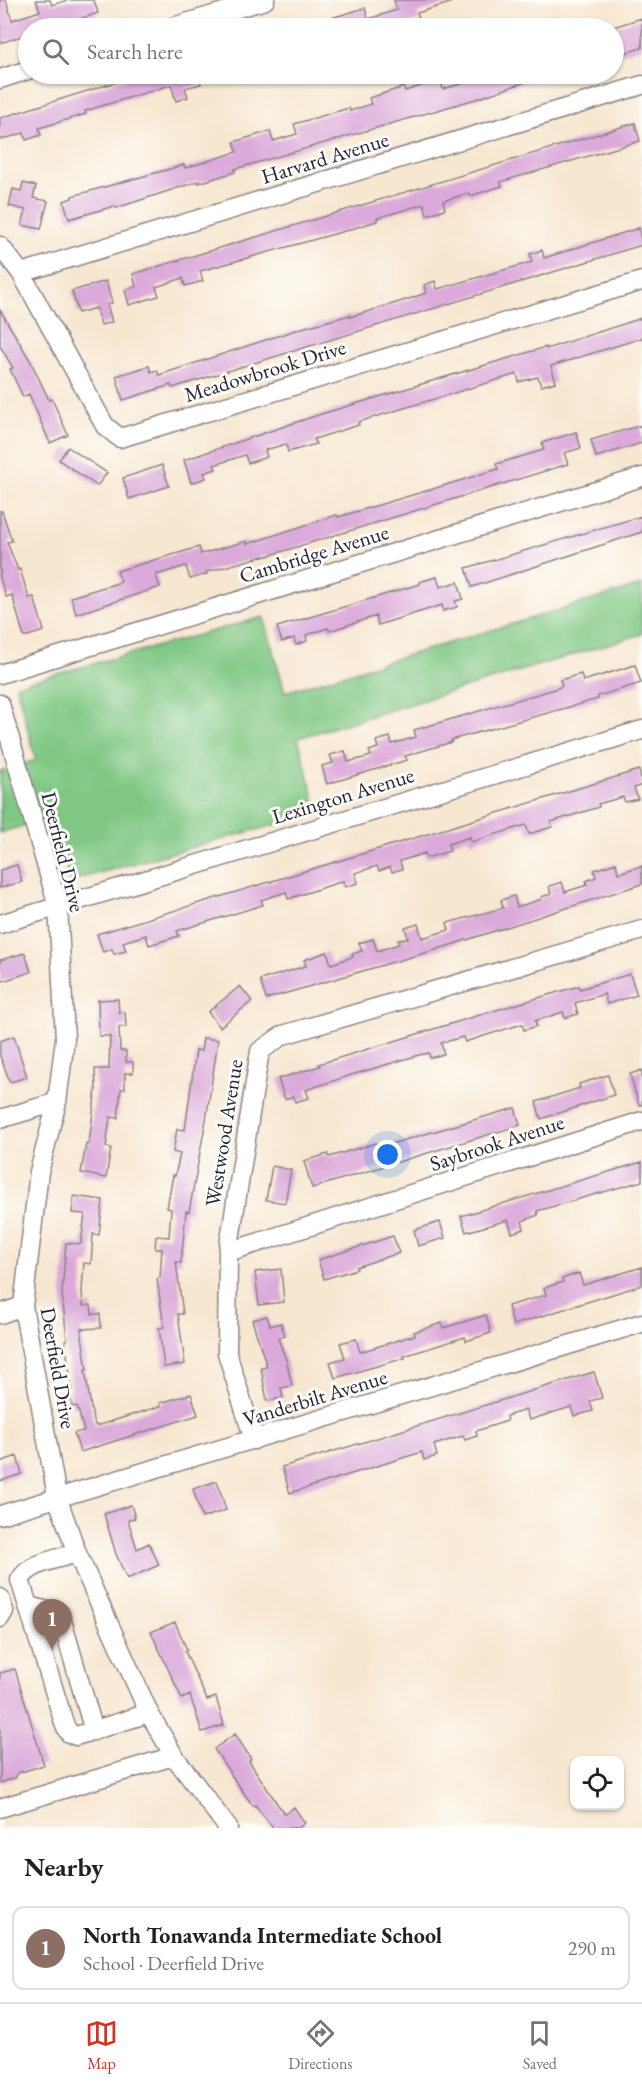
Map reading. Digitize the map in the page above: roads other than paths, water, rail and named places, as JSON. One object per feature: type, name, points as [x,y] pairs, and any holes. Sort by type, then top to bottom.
[{"type":"street","points":[[203,18],[265,0]]},
{"type":"street","points":[[0,79],[18,73]]},
{"type":"street","name":"Harvard Avenue","points":[[21,273],[642,85]]},
{"type":"street","name":"Meadowbrook Drive","points":[[0,246],[21,273],[105,426],[120,438],[642,281]]},
{"type":"street","name":"Cambridge Avenue","points":[[0,674],[642,477]]},
{"type":"street","name":"Deerfield Drive","points":[[0,704],[58,906],[65,1039],[57,1102],[39,1172],[23,1306],[57,1497],[77,1553],[149,1713],[174,1756],[228,1828]]},
{"type":"street","name":"Lexington Avenue","points":[[0,924],[642,730]]},
{"type":"street","name":"Westwood Avenue","points":[[254,1440],[227,1353],[228,1252],[260,1051],[283,1035],[642,930]]},
{"type":"street","points":[[0,1119],[57,1102]]},
{"type":"street","name":"Saybrook Avenue","points":[[228,1252],[642,1121]]},
{"type":"street","points":[[0,1314],[23,1306]]},
{"type":"street","name":"Vanderbilt Avenue","points":[[0,1515],[642,1323]]},
{"type":"street","points":[[77,1553],[32,1567],[20,1580],[65,1726],[69,1733],[76,1736],[149,1713]]},
{"type":"street","points":[[0,1598],[4,1611],[0,1618]]},
{"type":"street","points":[[28,1606],[60,1614],[94,1731]]},
{"type":"street","points":[[0,1808],[174,1756]]},
{"type":"place","name":"North Tonawanda Intermediate School","points":[[52,1649]]}]
